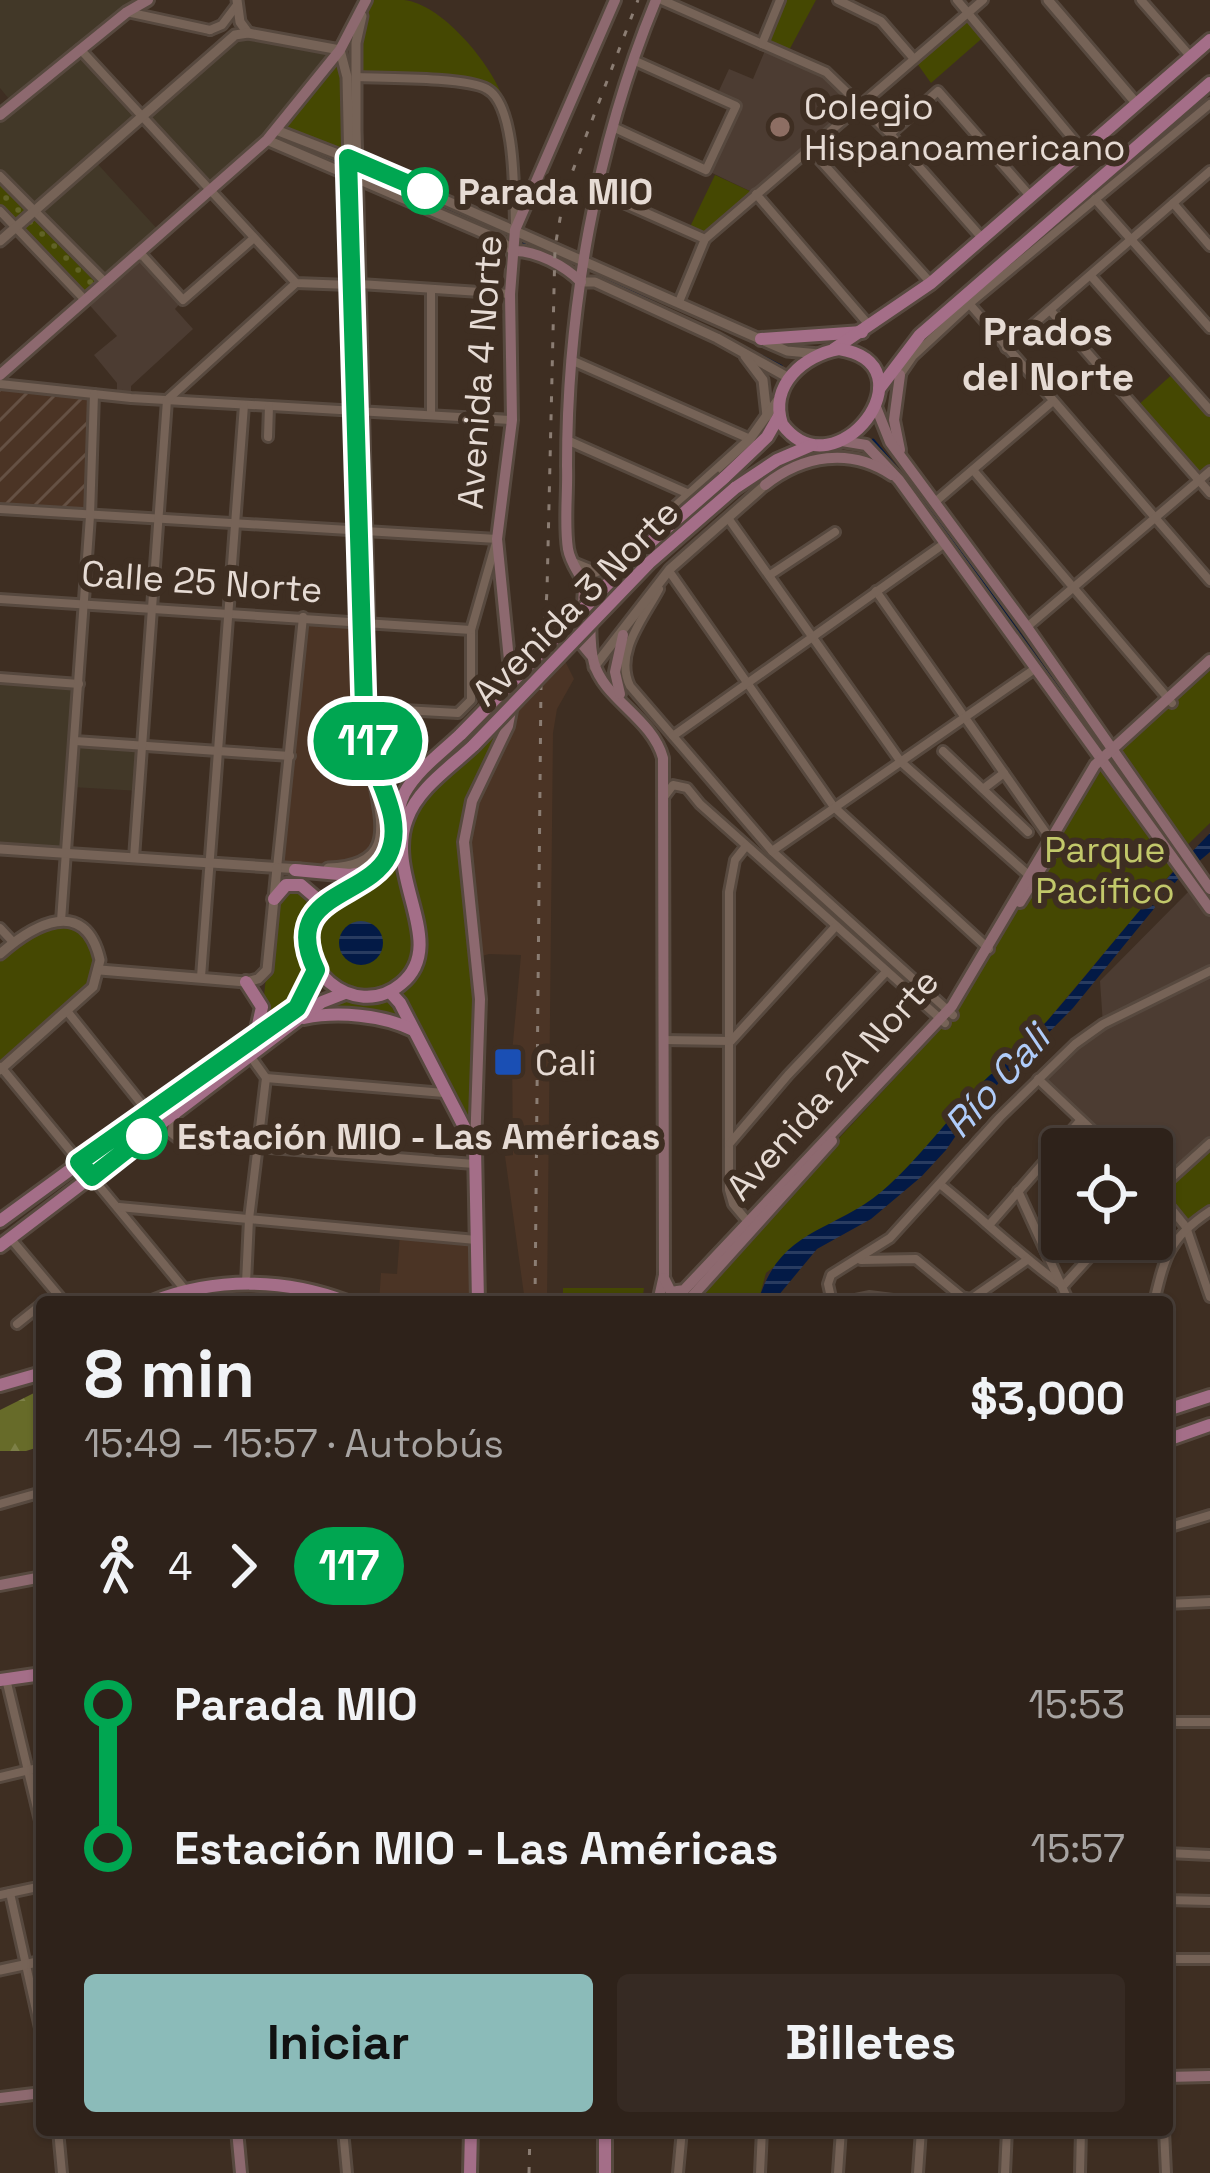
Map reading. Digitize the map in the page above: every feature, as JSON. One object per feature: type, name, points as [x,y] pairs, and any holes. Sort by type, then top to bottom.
[{"type":"main road","name":"Avenida 4 Norte","points":[[475,1148],[480,999],[464,842],[472,801],[508,726],[513,695],[497,539],[512,420],[510,294],[515,230],[615,0]]},
{"type":"main road","points":[[659,0],[632,59],[599,192],[581,282],[567,440],[568,547],[585,580],[594,662],[623,703],[655,735],[662,753],[664,1275],[659,1296]]},
{"type":"main road","points":[[0,115],[143,1]]},
{"type":"main road","points":[[0,379],[272,135],[340,50],[365,4]]},
{"type":"main road","points":[[1210,40],[931,283],[789,378],[773,417],[793,436],[818,443],[866,445],[899,480],[1102,762],[1202,883],[1210,909]]},
{"type":"main road","points":[[879,389],[905,350],[1210,83]]},
{"type":"main road","points":[[513,251],[553,263],[581,282]]},
{"type":"main road","points":[[761,339],[867,330]]},
{"type":"main road","points":[[827,352],[845,349],[868,360],[875,370],[882,428],[1114,750],[1178,854]]},
{"type":"main road","points":[[905,350],[894,420],[906,464]]},
{"type":"main road","points":[[839,441],[858,430],[876,407]]},
{"type":"main road","name":"Avenida 3 Norte","points":[[390,992],[413,972],[422,946],[405,886],[401,839],[406,820],[423,793],[649,563],[728,477],[750,446],[767,437],[773,417]]},
{"type":"main road","name":"Avenida 3 Norte","points":[[376,871],[388,855],[401,800],[410,784],[638,553],[728,477],[818,443]]},
{"type":"main road","points":[[765,485],[804,461],[831,457],[871,463],[899,480]]},
{"type":"main road","points":[[765,485],[777,460]]},
{"type":"main road","points":[[623,635],[614,672],[623,703]]},
{"type":"main road","name":"Avenida 2A Norte","points":[[664,1275],[667,1289],[682,1292],[947,1017],[1102,762],[1210,660]]},
{"type":"main road","name":"Avenida 2A Norte","points":[[1170,700],[1210,670]]},
{"type":"main road","points":[[368,747],[386,793],[392,838]]},
{"type":"main road","points":[[295,870],[350,875],[376,871]]},
{"type":"main road","points":[[315,915],[336,893],[376,871]]},
{"type":"main road","points":[[274,899],[286,886],[304,886],[316,900],[308,943],[316,970],[345,993],[370,997],[390,992],[448,1093],[475,1148],[478,1296]]},
{"type":"main road","points":[[0,1221],[297,1008],[316,970]]},
{"type":"main road","points":[[247,982],[262,1006],[261,1025],[254,1036]]},
{"type":"main road","points":[[5,1242],[297,1020],[345,993]]},
{"type":"main road","points":[[297,1020],[338,1016],[397,1022],[415,1031]]},
{"type":"main road","name":"Avenida 2A Norte","points":[[692,1296],[750,1225]]},
{"type":"main road","points":[[170,1296],[246,1283],[328,1296]]},
{"type":"main road","points":[[0,1385],[36,1375]]},
{"type":"main road","points":[[1173,1408],[1210,1396]]},
{"type":"main road","points":[[1173,1438],[1210,1425]]},
{"type":"main road","points":[[0,1585],[36,1578]]},
{"type":"main road","points":[[3,1680],[36,1675]]},
{"type":"main road","points":[[1173,2077],[1210,2076]]},
{"type":"main road","points":[[0,2098],[36,2094]]},
{"type":"main road","points":[[238,2136],[241,2173]]},
{"type":"main road","points":[[470,2173],[471,2136]]},
{"type":"main road","points":[[604,2173],[605,2136]]},
{"type":"street","points":[[659,0],[826,72],[890,134],[983,239]]},
{"type":"street","points":[[762,44],[780,0]]},
{"type":"street","points":[[838,0],[881,21],[914,59]]},
{"type":"street","points":[[957,0],[1083,152]]},
{"type":"street","points":[[679,302],[705,239],[983,0]]},
{"type":"street","points":[[1048,0],[1137,104]]},
{"type":"street","points":[[1141,0],[1191,58]]},
{"type":"street","points":[[127,12],[210,30],[223,25],[237,2]]},
{"type":"street","points":[[237,2],[248,33]]},
{"type":"street","points":[[352,160],[356,43],[365,4]]},
{"type":"street","points":[[210,30],[223,46]]},
{"type":"street","points":[[0,241],[238,34],[340,50],[347,77],[353,175],[364,708],[381,824],[378,850],[353,867],[295,870],[0,849]]},
{"type":"street","points":[[80,49],[296,283]]},
{"type":"street","points":[[615,128],[706,170],[736,106],[632,59]]},
{"type":"street","points":[[356,77],[469,84],[496,96],[509,135],[515,230]]},
{"type":"street","points":[[890,134],[938,91],[1031,197]]},
{"type":"street","points":[[900,376],[966,301],[1210,104]]},
{"type":"street","points":[[272,135],[352,160],[795,353],[827,352]]},
{"type":"street","points":[[272,135],[507,243],[513,251]]},
{"type":"street","points":[[810,149],[931,283]]},
{"type":"street","points":[[1006,348],[1210,171]]},
{"type":"street","points":[[0,176],[105,282]]},
{"type":"street","points":[[1086,189],[1210,328]]},
{"type":"street","points":[[599,192],[705,239]]},
{"type":"street","points":[[756,194],[867,330]]},
{"type":"street","points":[[1173,203],[1210,246]]},
{"type":"street","points":[[0,211],[85,300]]},
{"type":"street","points":[[141,253],[183,300],[254,238]]},
{"type":"street","points":[[1091,276],[1210,410]]},
{"type":"street","points":[[581,282],[595,282],[737,348],[789,378]]},
{"type":"street","points":[[134,858],[167,400],[296,283],[510,294]]},
{"type":"street","points":[[430,289],[431,415]]},
{"type":"street","points":[[966,301],[1210,580]]},
{"type":"street","points":[[1050,310],[1210,494]]},
{"type":"street","points":[[737,348],[764,380],[773,417]]},
{"type":"street","points":[[571,360],[750,446]]},
{"type":"street","points":[[0,379],[167,400],[512,420]]},
{"type":"street","points":[[61,921],[90,516],[94,394]]},
{"type":"street","points":[[935,502],[1053,401]]},
{"type":"street","points":[[201,977],[244,404]]},
{"type":"street","points":[[268,437],[269,406]]},
{"type":"street","points":[[567,440],[689,494]]},
{"type":"street","points":[[973,470],[1170,700]]},
{"type":"street","points":[[1027,628],[1210,470]]},
{"type":"street","name":"Avenida 3 Norte","points":[[574,563],[586,571],[604,570],[689,494],[728,477]]},
{"type":"street","name":"Avenida 3 Norte","points":[[594,662],[623,635],[670,569],[765,485]]},
{"type":"street","points":[[0,509],[497,539],[471,630],[471,700],[467,707],[458,713],[364,708]]},
{"type":"street","points":[[728,518],[901,762],[1031,878]]},
{"type":"street","points":[[770,575],[835,532]]},
{"type":"street","points":[[674,736],[945,543]]},
{"type":"street","points":[[947,1017],[772,851],[630,686],[623,670],[628,648],[670,569],[834,807],[988,948]]},
{"type":"street","points":[[876,591],[1053,842]]},
{"type":"street","name":"Calle 25 Norte","points":[[0,598],[471,630]]},
{"type":"street","points":[[100,970],[247,982],[264,976],[303,617]]},
{"type":"street","points":[[772,851],[1036,668]]},
{"type":"street","points":[[0,678],[79,684]]},
{"type":"street","points":[[75,740],[290,756]]},
{"type":"street","points":[[943,751],[1028,832]]},
{"type":"street","points":[[983,788],[1004,773]]},
{"type":"street","points":[[663,799],[670,787],[687,788],[886,972],[947,1017]]},
{"type":"street","points":[[746,846],[730,874],[730,1198],[750,1225]]},
{"type":"street","points":[[0,953],[40,924],[61,921],[88,934],[98,950],[100,970],[93,987],[1,1068],[185,1291]]},
{"type":"street","points":[[662,1040],[731,1041],[836,926]]},
{"type":"street","points":[[0,928],[13,942]]},
{"type":"street","points":[[831,1296],[831,1275],[890,1238],[1038,1079],[1103,1024],[1210,971]]},
{"type":"street","points":[[730,1143],[886,972]]},
{"type":"street","points":[[67,1011],[148,1112]]},
{"type":"street","points":[[246,1283],[266,1078],[250,1055]]},
{"type":"street","points":[[266,1078],[448,1093]]},
{"type":"street","points":[[1038,1079],[1088,1128]]},
{"type":"street","points":[[178,1110],[171,1128],[177,1139],[476,1165]]},
{"type":"street","points":[[990,1224],[1080,1121]]},
{"type":"street","points":[[1173,1172],[1210,1143]]},
{"type":"street","points":[[941,1185],[1063,1286]]},
{"type":"street","points":[[1018,1191],[1041,1239]]},
{"type":"street","points":[[119,1207],[477,1240]]},
{"type":"street","points":[[1173,1211],[1186,1227],[1210,1297]]},
{"type":"street","points":[[1156,1296],[1167,1250],[1186,1227],[1210,1211]]},
{"type":"street","points":[[5,1242],[59,1296]]},
{"type":"street","points":[[860,1260],[916,1259],[961,1296]]},
{"type":"street","points":[[978,1296],[1027,1260]]},
{"type":"street","points":[[1051,1260],[1067,1296]]},
{"type":"street","points":[[1063,1286],[1087,1260]]},
{"type":"street","points":[[52,1296],[56,1293]]},
{"type":"street","points":[[17,1324],[36,1309]]},
{"type":"street","points":[[0,1504],[36,1494]]},
{"type":"street","points":[[1173,1526],[1210,1516]]},
{"type":"street","points":[[1173,1604],[1210,1601]]},
{"type":"street","points":[[3,1680],[36,1802]]},
{"type":"street","points":[[1173,1722],[1210,1722]]},
{"type":"street","points":[[0,1777],[36,1768]]},
{"type":"street","points":[[1173,1853],[1210,1855]]},
{"type":"street","points":[[36,1887],[5,1894],[36,2010]]},
{"type":"street","points":[[1173,1900],[1210,1900]]},
{"type":"street","points":[[1173,1959],[1210,1959]]},
{"type":"street","points":[[0,1970],[36,1962]]},
{"type":"street","points":[[59,2136],[62,2173]]},
{"type":"street","points":[[344,2136],[347,2173]]},
{"type":"street","points":[[678,2173],[681,2136]]},
{"type":"street","points":[[760,2173],[762,2136]]},
{"type":"street","points":[[838,2173],[841,2136]]},
{"type":"street","points":[[919,2173],[921,2136]]},
{"type":"street","points":[[1005,2173],[1007,2136]]},
{"type":"street","points":[[1080,2173],[1082,2136]]},
{"type":"street","points":[[1165,2136],[1166,2173]]},
{"type":"street","points":[[604,2173],[614,2173]]},
{"type":"shaded area","points":[[0,0],[143,0],[80,49],[143,118],[94,160],[161,233],[105,282],[0,176],[0,115],[13,104],[0,88]]},
{"type":"shaded area","points":[[238,34],[340,50],[276,130],[210,190],[143,118]]},
{"type":"shaded area","name":"Colegio Hispanoamericano","points":[[767,46],[826,72],[861,104],[756,194],[706,170],[736,107],[716,97],[729,69],[753,79]]},
{"type":"shaded area","points":[[144,248],[183,300],[175,309],[193,329],[131,386],[131,398],[117,396],[117,383],[94,355],[117,336],[85,300]]},
{"type":"shaded area","points":[[0,384],[94,394],[90,516],[0,509]]},
{"type":"shaded area","points":[[303,617],[360,621],[381,839],[353,867],[277,868]]},
{"type":"shaded area","points":[[562,655],[574,679],[557,709],[553,733],[547,1296],[524,1296],[505,1156],[513,1155],[512,1053],[521,955],[475,958],[467,820],[511,715]]},
{"type":"shaded area","points":[[0,678],[79,684],[75,740],[142,744],[140,791],[72,787],[67,854],[0,849]]},
{"type":"shaded area","points":[[1194,886],[1210,909],[1210,1143],[1173,1176],[1173,1128],[1090,1128],[1038,1079],[1103,1025],[1100,981]]},
{"type":"shaded area","points":[[400,1233],[469,1239],[470,1296],[379,1296],[381,1273],[397,1274]]},
{"type":"green space","points":[[366,0],[404,0],[433,12],[475,51],[502,95],[478,85],[356,77]]},
{"type":"green space","points":[[780,0],[816,0],[787,54],[762,44]]},
{"type":"green space","points":[[970,12],[987,34],[931,83],[914,59]]},
{"type":"green space","points":[[343,54],[348,158],[276,130]]},
{"type":"green space","points":[[715,175],[756,194],[705,239],[688,231]]},
{"type":"green space","points":[[0,176],[105,282],[85,300],[0,211]]},
{"type":"green space","points":[[1177,370],[1210,410],[1210,471],[1198,480],[1135,408]]},
{"type":"green space","points":[[1210,670],[1210,823],[1182,850],[1116,753]]},
{"type":"green space","points":[[512,707],[467,820],[483,1045],[481,1161],[487,1296],[478,1296],[475,1148],[415,1031],[353,1017],[297,1020],[343,993],[316,970],[297,1008],[261,1025],[274,899],[290,884],[317,904],[376,871],[399,850],[413,805]]},
{"type":"green space","name":"Parque Pacífico","points":[[1104,765],[1178,865],[1047,1021],[871,1203],[836,1220],[766,1273],[760,1296],[693,1296],[957,1011]]},
{"type":"green space","points":[[40,924],[80,927],[98,950],[96,981],[0,1066],[0,954]]},
{"type":"green space","points":[[1210,1143],[1210,1211],[1186,1227],[1173,1210],[1173,1176]]},
{"type":"green space","points":[[563,1288],[644,1288],[643,1296],[563,1296]]},
{"type":"green space","points":[[36,1392],[36,1448],[0,1451],[0,1410]]},
{"type":"water","name":"Río Cali","points":[[1210,833],[1210,852],[1179,878],[1073,1008],[977,1105],[921,1177],[871,1219],[817,1249],[778,1296],[760,1296],[781,1258],[796,1244],[869,1201],[900,1174],[978,1087],[1048,1020]]},
{"type":"water","points":[[361,921],[377,927],[383,943],[377,959],[361,965],[345,959],[339,943],[345,927]]},
{"type":"waterway","points":[[277,138],[341,165]]},
{"type":"waterway","points":[[373,178],[503,235]]},
{"type":"waterway","points":[[524,243],[543,252]]},
{"type":"waterway","points":[[599,276],[716,333]]},
{"type":"waterway","points":[[724,337],[781,366]]},
{"type":"waterway","points":[[873,440],[929,507],[1100,747]]},
{"type":"waterway","points":[[1115,768],[1124,782]]},
{"type":"railway","points":[[535,1296],[541,682],[555,247],[565,191],[638,0]]},
{"type":"railway","points":[[529,2173],[530,2136]]},
{"type":"bus line","name":"117","points":[[144,1136],[92,1177],[79,1162],[297,1008],[316,970],[308,943],[315,915],[336,893],[376,871],[390,851],[391,815],[368,747],[364,708],[348,158],[425,191]]},
{"type":"place","name":"Colegio Hispanoamericano","points":[[780,127]]},
{"type":"place","name":"Parada MIO","points":[[425,191]]},
{"type":"place","name":"Cali","points":[[508,1062]]},
{"type":"place","name":"Estación MIO - Las Américas","points":[[144,1136]]},
{"type":"district","name":"Prados del Norte","points":[[1048,354]]}]
